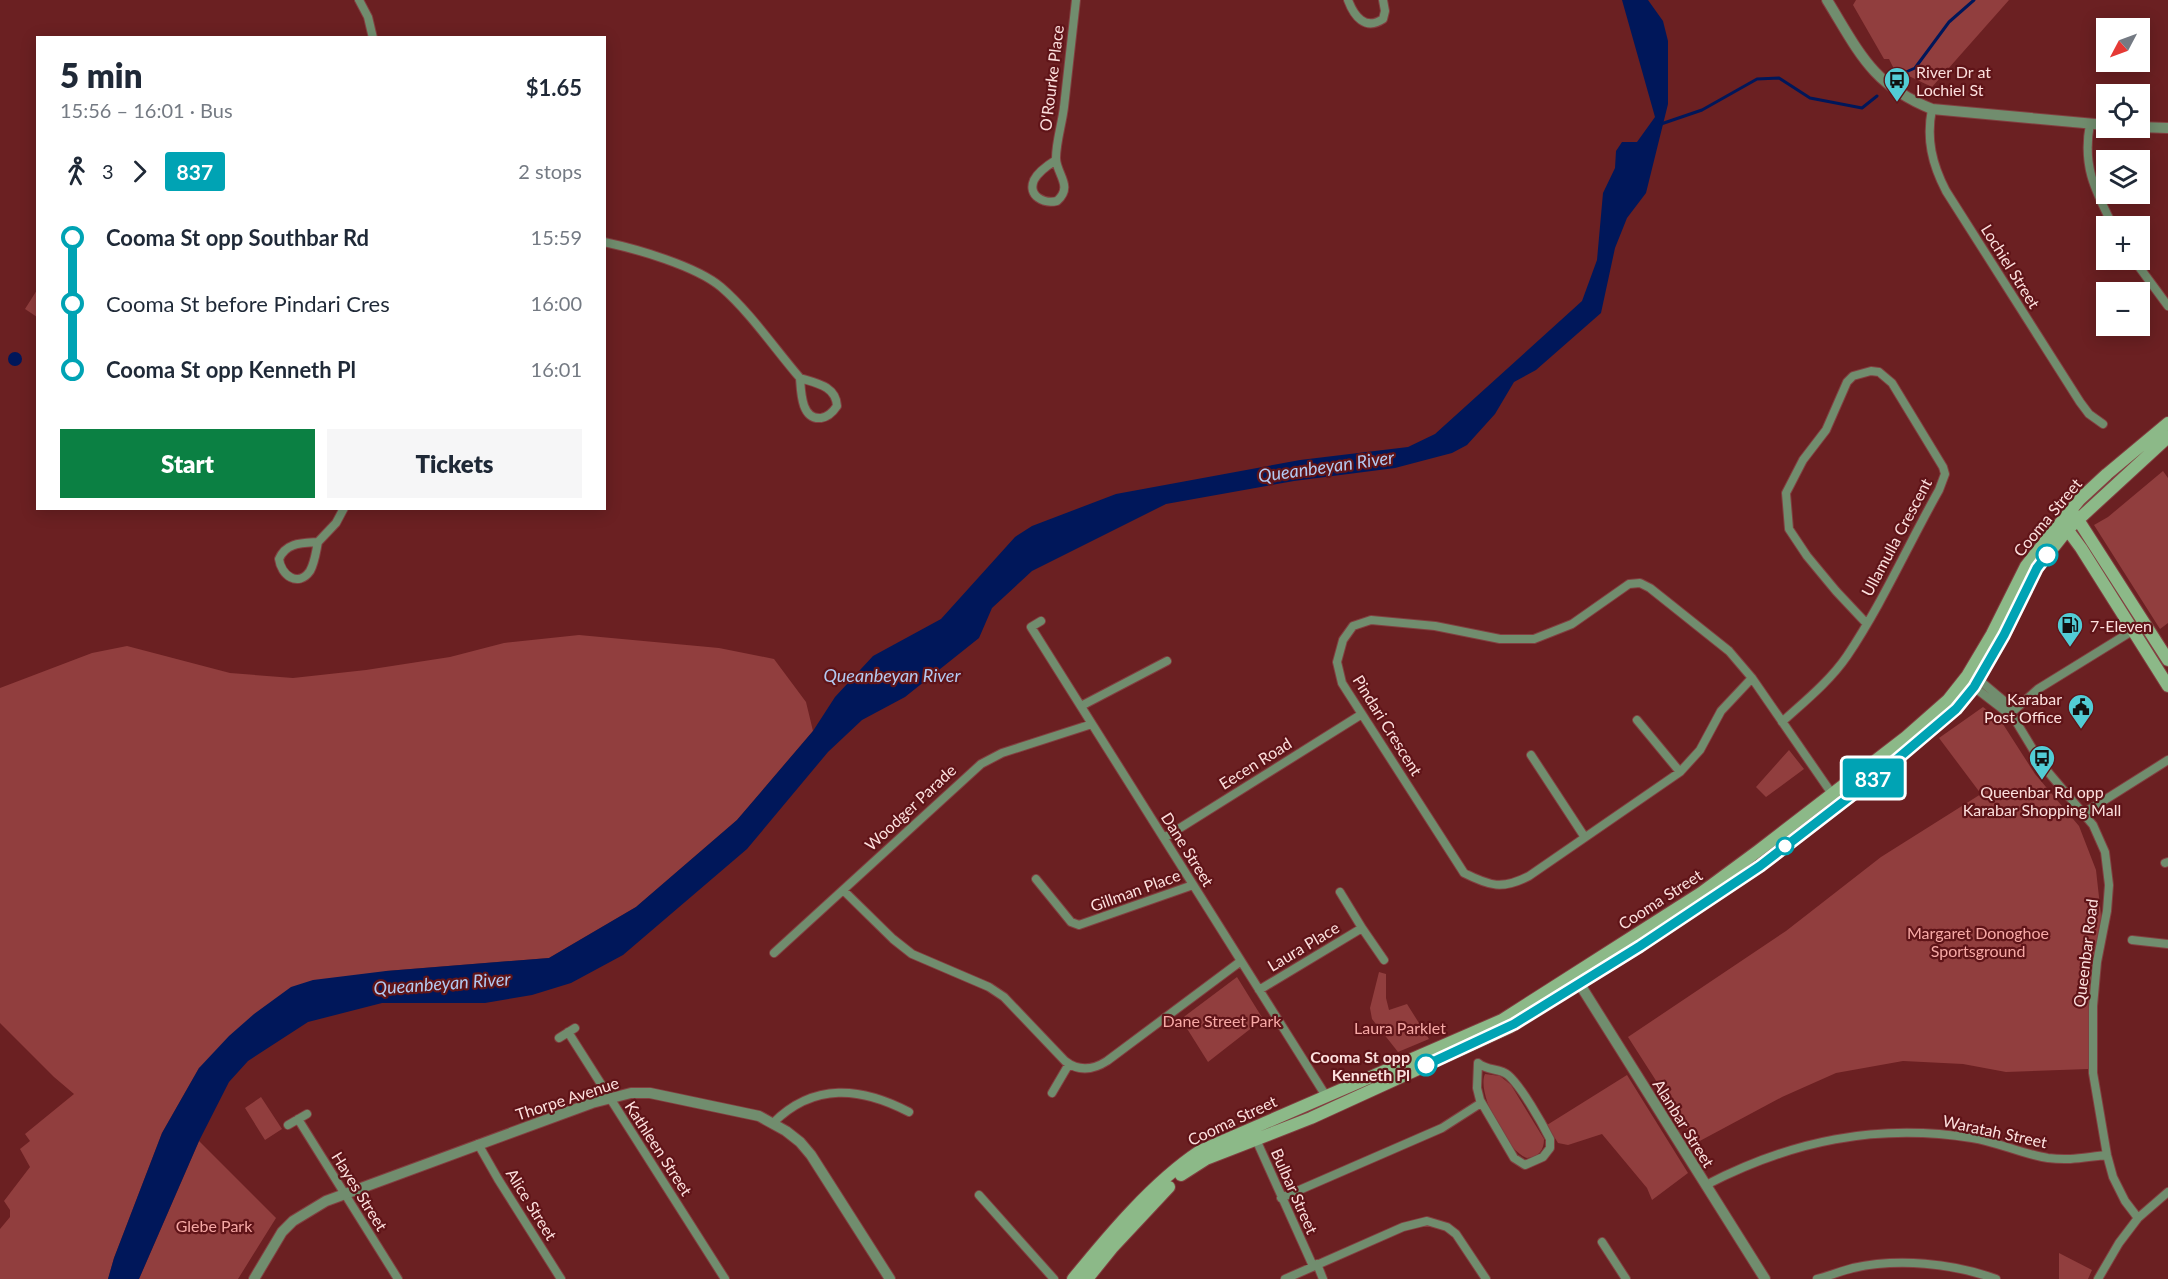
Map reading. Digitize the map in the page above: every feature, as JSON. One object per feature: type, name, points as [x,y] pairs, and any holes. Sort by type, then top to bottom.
[{"type":"main road","name":"Cooma Street","points":[[2141,454],[2168,423]]},
{"type":"main road","name":"Cooma Street","points":[[1087,1279],[1119,1240],[1183,1173],[1326,1096],[1514,1024],[1576,979],[1657,935],[1751,872],[1835,799],[1883,771],[1956,709],[1973,680],[1992,634],[2026,566],[2075,514],[2107,474],[2168,437]]},
{"type":"main road","points":[[2075,514],[2168,660]]},
{"type":"main road","points":[[2064,525],[2168,686]]},
{"type":"main road","name":"Cooma Street","points":[[1073,1279],[1122,1221],[1179,1167],[1200,1151],[1311,1118],[1378,1088],[1468,1040]]},
{"type":"main road","points":[[1281,1128],[1308,1112],[1326,1096],[1333,1100],[1340,1100],[1378,1088]]},
{"type":"street","points":[[359,0],[368,17],[373,36]]},
{"type":"street","name":"O'Rourke Place","points":[[1056,160],[1039,173],[1033,183],[1036,196],[1046,202],[1057,201],[1064,193],[1064,179],[1056,160],[1076,0]]},
{"type":"street","points":[[1348,0],[1356,17],[1362,22],[1371,24],[1383,19],[1385,11],[1383,0]]},
{"type":"street","points":[[1827,0],[1876,75],[1900,94],[1932,110],[2096,124]]},
{"type":"street","name":"Lochiel Street","points":[[1932,110],[1929,128],[1930,150],[1935,169],[1946,191],[2080,402],[2103,424]]},
{"type":"street","points":[[2090,124],[2086,145],[2088,167],[2096,193],[2108,216]]},
{"type":"street","points":[[2150,127],[2168,128]]},
{"type":"street","points":[[606,242],[628,247],[692,270],[720,286],[800,378],[827,387],[833,393],[837,406],[833,412],[823,418],[808,412],[803,404],[800,378]]},
{"type":"street","points":[[2141,270],[2168,306]]},
{"type":"street","name":"Ullamulla Crescent","points":[[1782,722],[1821,686],[1845,658],[1867,624],[1939,490],[1945,474],[1939,456],[1892,383],[1879,372],[1871,371],[1853,376],[1847,382],[1826,430],[1803,460],[1786,493],[1790,529],[1807,556],[1867,624]]},
{"type":"street","points":[[318,542],[294,544],[286,548],[279,559],[284,573],[292,578],[299,578],[307,574],[312,566],[318,542],[336,523],[343,510]]},
{"type":"street","name":"Pindari Crescent","points":[[1752,678],[1721,711],[1700,750],[1680,772],[1529,876],[1514,884],[1503,886],[1491,884],[1464,873],[1342,682],[1337,663],[1343,640],[1353,626],[1371,620],[1435,626],[1500,639],[1534,639],[1572,624],[1629,584],[1640,583],[1650,588],[1729,651],[1752,678],[1835,799]]},
{"type":"street","name":"Dane Street","points":[[1041,621],[1031,627],[1326,1096]]},
{"type":"street","points":[[2010,714],[2038,689],[2145,623]]},
{"type":"street","points":[[1081,706],[1167,661]]},
{"type":"street","name":"Queenbar Road","points":[[1973,680],[2010,714],[2043,766],[2084,813],[2101,843],[2109,874],[2107,911],[2097,962],[2092,1028],[2093,1073],[2113,1177],[2125,1201],[2138,1218]]},
{"type":"street","name":"Eecen Road","points":[[1164,838],[1362,714]]},
{"type":"street","points":[[1637,720],[1680,772]]},
{"type":"street","name":"Woodger Parade","points":[[774,953],[981,764],[1002,753],[1092,724]]},
{"type":"street","points":[[1531,755],[1584,836]]},
{"type":"street","points":[[2084,813],[2168,760]]},
{"type":"street","name":"Gillman Place","points":[[1036,879],[1071,922],[1077,925],[1089,923],[1193,885]]},
{"type":"street","points":[[843,890],[893,939],[912,954],[988,987],[1004,997],[1069,1064],[1087,1069],[1101,1065],[1241,961]]},
{"type":"street","name":"Laura Place","points":[[1340,892],[1384,960]]},
{"type":"street","name":"Laura Place","points":[[1259,990],[1362,928]]},
{"type":"street","points":[[2132,940],[2168,944]]},
{"type":"street","name":"Alanbar Street","points":[[1576,979],[1765,1279]]},
{"type":"street","name":"Kathleen Street","points":[[559,1038],[572,1030],[609,1098],[725,1279]]},
{"type":"street","points":[[1468,1040],[1478,1063],[1477,1088],[1481,1103],[1518,1162],[1528,1164],[1539,1160],[1551,1144],[1513,1080],[1504,1073],[1478,1063]]},
{"type":"street","points":[[1052,1094],[1069,1064]]},
{"type":"street","name":"Thorpe Avenue","points":[[254,1279],[282,1233],[293,1221],[316,1206],[343,1193],[609,1098],[631,1093],[650,1093],[743,1111],[773,1123],[800,1142],[817,1162],[890,1279]]},
{"type":"street","points":[[773,1123],[786,1109],[797,1102],[811,1097],[847,1093],[866,1094],[886,1100],[909,1112]]},
{"type":"street","points":[[1281,1198],[1442,1128],[1481,1103]]},
{"type":"street","points":[[288,1125],[307,1114]]},
{"type":"street","name":"Hayes Street","points":[[298,1119],[398,1279]]},
{"type":"street","name":"Waratah Street","points":[[1706,1185],[1774,1155],[1852,1136],[1890,1132],[1937,1134],[1974,1139],[2045,1157],[2075,1160],[2107,1155]]},
{"type":"street","name":"Bulbar Street","points":[[1254,1134],[1281,1198],[1323,1279]]},
{"type":"street","name":"Alice Street","points":[[478,1144],[561,1279]]},
{"type":"street","points":[[2098,1279],[2119,1243],[2138,1218],[2168,1192]]},
{"type":"street","points":[[979,1195],[1054,1279]]},
{"type":"street","points":[[1285,1279],[1415,1222],[1426,1221],[1438,1223],[1456,1234],[1486,1279]]},
{"type":"street","points":[[1602,1242],[1626,1279]]},
{"type":"street","points":[[1817,1279],[1855,1268],[1898,1263],[1937,1266],[1996,1279]]},
{"type":"green space","points":[[1856,0],[2009,0],[1932,87],[1894,69],[1889,59],[1884,59],[1853,5]]},
{"type":"green space","points":[[36,292],[36,316],[25,309]]},
{"type":"green space","points":[[2163,471],[2168,478],[2168,623],[2160,629],[2094,525],[2108,517]]},
{"type":"green space","points":[[579,635],[719,648],[774,659],[806,702],[813,731],[737,820],[636,907],[549,958],[386,971],[199,1068],[162,1133],[108,1279],[0,1279],[0,1229],[10,1217],[10,1210],[4,1201],[30,1167],[20,1149],[30,1141],[25,1134],[74,1094],[0,1023],[0,688],[92,653],[127,646],[230,673],[293,678],[450,657],[504,643]]},
{"type":"green space","name":"Margaret Donoghoe Sportsground","points":[[1983,707],[2001,721],[2035,774],[2079,826],[2096,870],[2103,933],[2093,998],[2088,1069],[2006,1072],[1963,1064],[1903,1061],[1836,1073],[1782,1097],[1696,1143],[1628,1037],[1786,931],[1881,857],[1981,794],[1939,738]]},
{"type":"green space","points":[[1789,750],[1804,769],[1766,797],[1756,787]]},
{"type":"green space","name":"Laura Parklet","points":[[1379,972],[1386,974],[1386,998],[1389,1010],[1407,1004],[1429,1039],[1398,1052],[1372,1019],[1370,1008]]},
{"type":"green space","name":"Dane Street Park","points":[[1237,977],[1263,1019],[1208,1062],[1181,1019]]},
{"type":"green space","points":[[1485,1074],[1500,1076],[1511,1085],[1544,1139],[1542,1150],[1538,1154],[1527,1158],[1519,1154],[1503,1134],[1489,1108],[1483,1083]]},
{"type":"green space","points":[[1627,1075],[1688,1173],[1652,1200],[1647,1188],[1602,1134],[1568,1145],[1558,1143],[1547,1125]]},
{"type":"green space","points":[[261,1097],[282,1129],[265,1140],[245,1108]]},
{"type":"green space","name":"Glebe Park","points":[[199,1141],[276,1218],[238,1279],[139,1279]]},
{"type":"green space","points":[[2059,1253],[2092,1270],[2088,1279],[2059,1279]]},
{"type":"water","name":"Queanbeyan River","points":[[1622,0],[1648,0],[1663,21],[1668,41],[1668,104],[1646,193],[1627,218],[1615,248],[1601,313],[1536,370],[1514,382],[1495,414],[1467,445],[1452,453],[1395,468],[1294,481],[1166,504],[1032,571],[992,608],[979,638],[905,697],[862,720],[828,752],[747,849],[623,955],[571,983],[532,995],[485,1003],[382,1003],[308,1022],[248,1061],[229,1082],[199,1141],[139,1279],[108,1279],[162,1133],[199,1068],[229,1036],[291,987],[313,980],[386,971],[549,958],[636,907],[737,820],[813,731],[835,697],[873,656],[941,619],[1015,537],[1032,526],[1116,494],[1300,460],[1408,447],[1435,434],[1582,301],[1597,260],[1603,193],[1615,168],[1616,151],[1622,142],[1637,142],[1655,117]]},
{"type":"water","points":[[15,352],[20,354],[22,359],[20,364],[15,366],[10,364],[8,359],[10,354]]},
{"type":"waterway","points":[[1897,76],[1915,68],[1949,22],[1974,0]]},
{"type":"waterway","points":[[1661,124],[1702,110],[1757,79],[1779,78],[1810,98],[1862,108],[1877,96]]},
{"type":"bus line","name":"837","points":[[1426,1065],[1514,1024],[1640,946],[1760,866],[1883,771],[1956,709],[1974,687],[2004,635],[2037,568],[2047,555]]},
{"type":"place","name":"River Dr at Lochiel St","points":[[1897,103]]},
{"type":"place","name":"7-Eleven","points":[[2070,648]]},
{"type":"place","name":"Karabar Post Office","points":[[2081,730]]},
{"type":"place","name":"Queenbar Rd opp Karabar Shopping Mall","points":[[2042,781]]},
{"type":"place","name":"Cooma St opp Kenneth Pl","points":[[1426,1065]]}]
